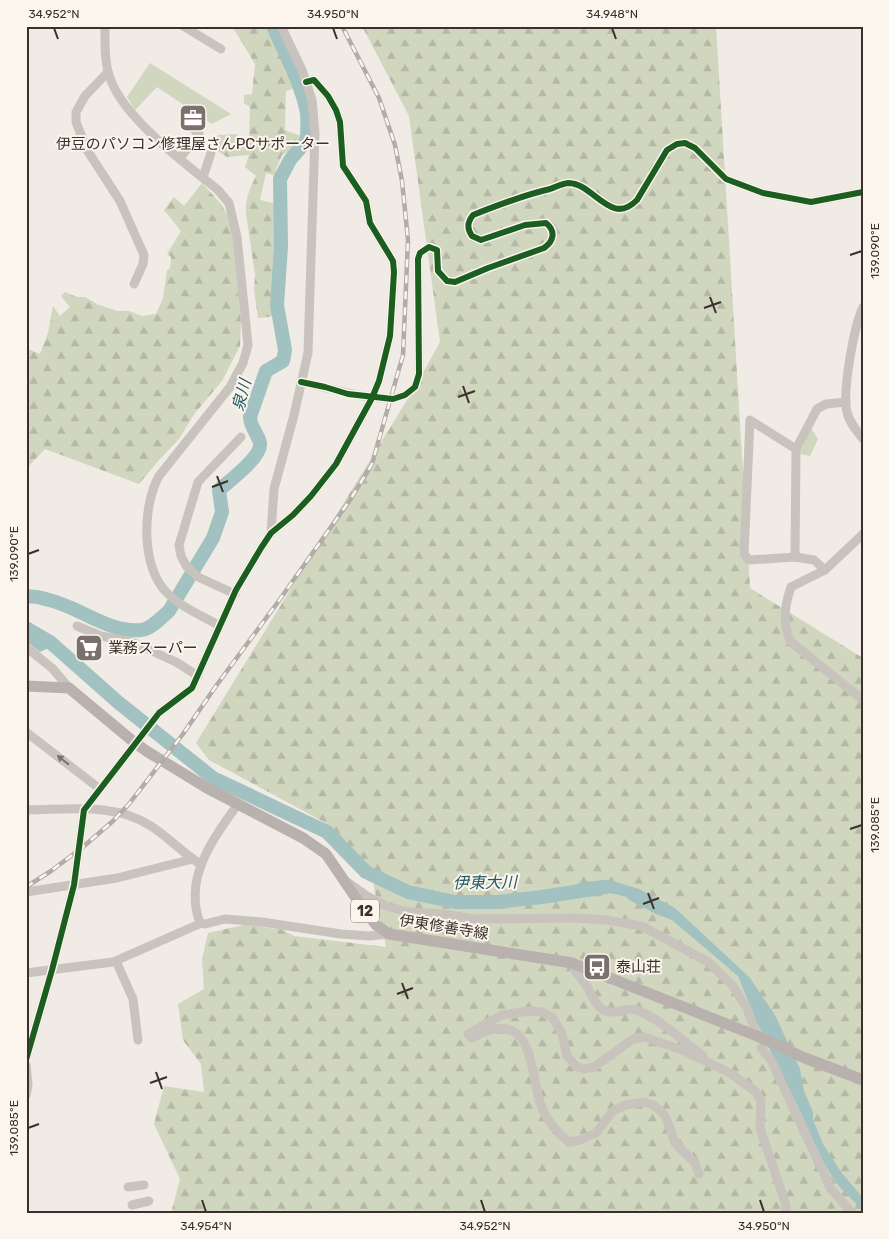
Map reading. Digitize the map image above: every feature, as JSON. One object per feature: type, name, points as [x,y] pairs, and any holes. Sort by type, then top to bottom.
[{"type":"main road","points":[[26,686],[68,688]]},
{"type":"main road","name":"伊東修善寺線","points":[[68,688],[207,788],[311,843],[326,854],[376,925],[389,934],[572,963],[762,1042],[863,1080]]},
{"type":"street","points":[[105,26],[105,55],[108,72],[126,107],[180,158],[218,190],[229,203],[233,214],[248,345],[243,363],[230,387],[159,476],[152,488],[149,506],[148,545],[150,561],[162,587],[179,603],[220,626]]},
{"type":"street","points":[[183,26],[221,49]]},
{"type":"street","points":[[271,533],[274,489],[308,353],[315,133],[312,100],[281,26]]},
{"type":"street","points":[[108,72],[85,96],[76,112],[76,122],[87,150],[120,201],[144,255],[143,264],[134,284]]},
{"type":"street","points":[[26,1095],[28,1085],[26,1062],[29,1041],[52,970],[74,885],[84,810],[159,713],[192,688],[235,594],[271,533],[293,515],[311,496],[336,464],[372,398],[379,381],[390,336],[393,261],[370,223],[366,201],[344,166],[340,122],[336,110],[328,96],[314,80],[306,82]]},
{"type":"street","points":[[180,158],[199,134],[186,122]]},
{"type":"street","points":[[301,382],[348,394],[389,399],[405,395],[415,387],[419,374],[417,307],[418,259],[420,253],[429,248],[437,250],[438,271],[448,281],[455,282],[544,248],[550,244],[553,238],[551,226],[546,222],[525,225],[480,240],[472,236],[468,230],[468,222],[473,215],[528,194],[569,183],[591,193],[601,202],[612,208],[623,209],[631,206],[637,200],[667,150],[678,144],[686,143],[695,148],[726,179],[763,193],[811,202],[863,192]]},
{"type":"street","points":[[203,177],[211,154]]},
{"type":"street","points":[[863,307],[859,314],[850,357],[846,402],[847,413],[852,424],[863,439]]},
{"type":"street","points":[[795,557],[796,449],[817,409],[826,404],[846,402]]},
{"type":"street","points":[[796,449],[750,420],[744,554],[749,560],[795,557],[814,560],[825,570]]},
{"type":"street","points":[[235,594],[198,577],[187,567],[181,556],[179,545],[198,482],[241,437]]},
{"type":"street","points":[[863,534],[825,570],[791,587],[784,610],[786,629],[790,641],[863,700]]},
{"type":"street","points":[[78,626],[101,636],[132,642],[176,662],[198,676]]},
{"type":"street","points":[[26,647],[52,668],[68,688]]},
{"type":"street","points":[[26,732],[100,789]]},
{"type":"street","points":[[238,804],[196,862],[195,902],[196,914],[200,922],[205,924],[225,919],[262,922],[341,934],[369,936],[389,934]]},
{"type":"street","points":[[26,810],[107,809],[126,813],[161,833],[196,862]]},
{"type":"street","points":[[26,892],[117,878],[196,862]]},
{"type":"street","points":[[342,878],[386,906],[409,912],[444,914],[474,919],[598,920],[642,926],[708,962],[732,984],[747,1008],[831,1189],[852,1213]]},
{"type":"street","points":[[26,973],[116,961],[198,925],[200,922]]},
{"type":"street","points":[[116,961],[133,1000],[138,1040]]},
{"type":"street","points":[[572,963],[574,972],[583,980],[595,1004],[602,1010],[613,1012],[634,1008],[653,1018],[704,1057],[709,1064]]},
{"type":"street","points":[[699,1174],[695,1163],[675,1143],[663,1114],[653,1105],[644,1102],[625,1105],[613,1110],[596,1133],[580,1140],[569,1142],[557,1133],[540,1103],[526,1043],[517,1033],[503,1028],[492,1029],[472,1038],[468,1034],[502,1015],[542,1012],[552,1017],[562,1032],[566,1056],[576,1066],[584,1069],[594,1067],[633,1039],[644,1037],[682,1050],[730,1073],[755,1091],[760,1100],[760,1128],[786,1205],[786,1213]]},
{"type":"street","points":[[128,1187],[144,1185]]},
{"type":"street","points":[[132,1205],[149,1201]]},
{"type":"green space","points":[[232,26],[271,26],[296,88],[286,91],[285,130],[301,136],[295,148],[282,155],[276,169],[276,176],[266,173],[260,200],[277,204],[274,302],[276,316],[258,318],[254,290],[255,275],[246,213],[247,198],[256,176],[245,167],[249,155],[227,157],[211,147],[211,140],[215,139],[218,135],[236,134],[245,142],[249,138],[250,107],[244,103],[244,95],[252,94],[255,64]]},
{"type":"green space","points":[[362,26],[716,26],[750,588],[863,658],[863,1213],[171,1213],[180,1179],[154,1124],[164,1086],[204,1092],[201,1064],[183,1040],[178,1004],[204,989],[202,959],[208,933],[248,924],[274,929],[279,928],[294,936],[386,947],[370,867],[322,821],[209,760],[196,743],[415,387],[440,342],[409,116]]},
{"type":"green space","points":[[150,63],[231,114],[212,124],[157,87],[135,110],[127,97]]},
{"type":"green space","points":[[202,183],[222,205],[228,217],[233,237],[241,321],[240,346],[222,381],[195,413],[179,439],[139,484],[45,449],[26,469],[26,348],[40,354],[48,333],[53,306],[60,316],[70,307],[61,296],[65,292],[77,297],[85,297],[97,304],[117,311],[129,311],[142,316],[156,314],[163,298],[167,270],[170,268],[171,257],[167,254],[181,231],[164,210],[174,197],[184,206]]},
{"type":"green space","points":[[811,428],[818,439],[810,456],[799,454]]},
{"type":"water","points":[[26,621],[51,640],[71,663],[51,647],[40,652],[26,641]]},
{"type":"water","points":[[610,880],[639,889],[675,908],[749,977],[775,1015],[800,1069],[804,1091],[823,1144],[841,1172],[863,1198],[863,1211],[836,1183],[822,1160],[758,1025],[738,976],[672,920],[656,914],[625,896],[581,888],[555,898],[562,892],[581,883]]},
{"type":"waterway","name":"泉川","points":[[26,597],[38,597],[60,603],[117,628],[141,630],[152,625],[169,611],[213,538],[222,512],[219,490],[251,462],[259,449],[260,443],[251,424],[250,417],[266,371],[283,361],[285,350],[277,305],[281,247],[280,179],[290,160],[307,140],[307,116],[304,102],[297,79],[273,26]]},
{"type":"waterway","name":"伊東大川","points":[[26,628],[50,642],[119,703],[213,778],[327,832],[366,872],[408,892],[455,902],[497,902],[606,887]]},
{"type":"railway","points":[[26,887],[83,847],[129,804],[183,734],[278,602],[350,500],[372,464],[403,355],[408,240],[402,181],[395,145],[379,98],[342,26]]},
{"type":"cycle path","points":[[26,1060],[74,885],[84,810],[159,713],[192,688],[236,590],[261,548],[271,533],[293,515],[311,496],[336,464],[372,398],[379,381],[390,336],[393,261],[370,223],[366,201],[343,166],[340,122],[336,110],[328,96],[314,80],[306,82]]},
{"type":"cycle path","points":[[301,382],[348,394],[393,399],[405,395],[415,387],[419,374],[418,259],[420,253],[429,247],[437,250],[438,271],[447,281],[455,282],[544,248],[552,239],[551,229],[546,223],[525,225],[481,240],[472,236],[469,230],[469,223],[473,215],[521,197],[567,183],[578,185],[611,207],[619,209],[628,207],[637,200],[667,150],[677,144],[685,143],[695,148],[726,179],[763,193],[811,202],[863,192]]},
{"type":"place","name":"伊豆のパソコン修理屋さんPCサポーター","points":[[193,118]]},
{"type":"place","name":"業務スーパー","points":[[89,648]]},
{"type":"place","name":"泰山荘","points":[[597,967]]}]
